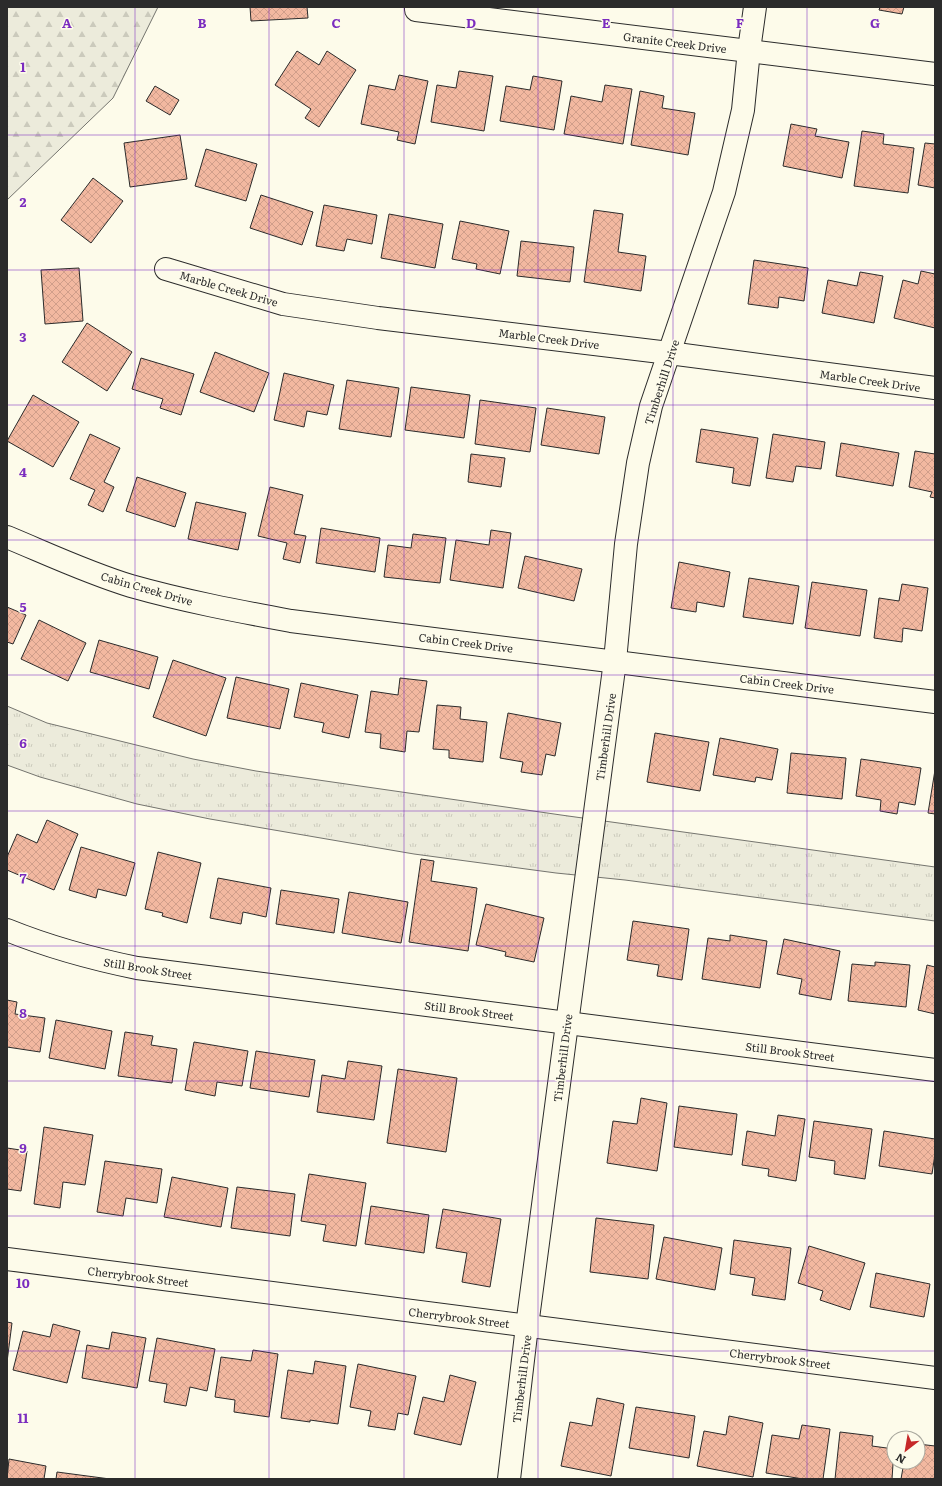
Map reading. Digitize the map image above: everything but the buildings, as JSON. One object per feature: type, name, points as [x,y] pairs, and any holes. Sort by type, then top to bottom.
[{"type":"street","name":"Timberhill Drive","points":[[509,1479],[527,1326],[615,661],[626,544],[638,463],[651,406],[724,192],[743,110],[755,7]]},
{"type":"street","name":"Granite Creek Drive","points":[[416,8],[935,74]]},
{"type":"street","name":"Marble Creek Drive","points":[[166,269],[283,304],[378,318],[670,353],[935,388]]},
{"type":"street","name":"Cabin Creek Drive","points":[[7,537],[84,570],[131,586],[219,608],[291,621],[935,702]]},
{"type":"street","name":"Still Brook Street","points":[[7,930],[40,943],[101,961],[137,968],[935,1070]]},
{"type":"street","name":"Cherrybrook Street","points":[[7,1259],[935,1378]]},
{"type":"green space","points":[[7,7],[158,7],[113,98],[7,200]]},
{"type":"green space","points":[[7,706],[47,723],[193,759],[256,771],[935,867],[935,921],[414,854],[210,819],[137,804],[40,777],[7,765]]}]
